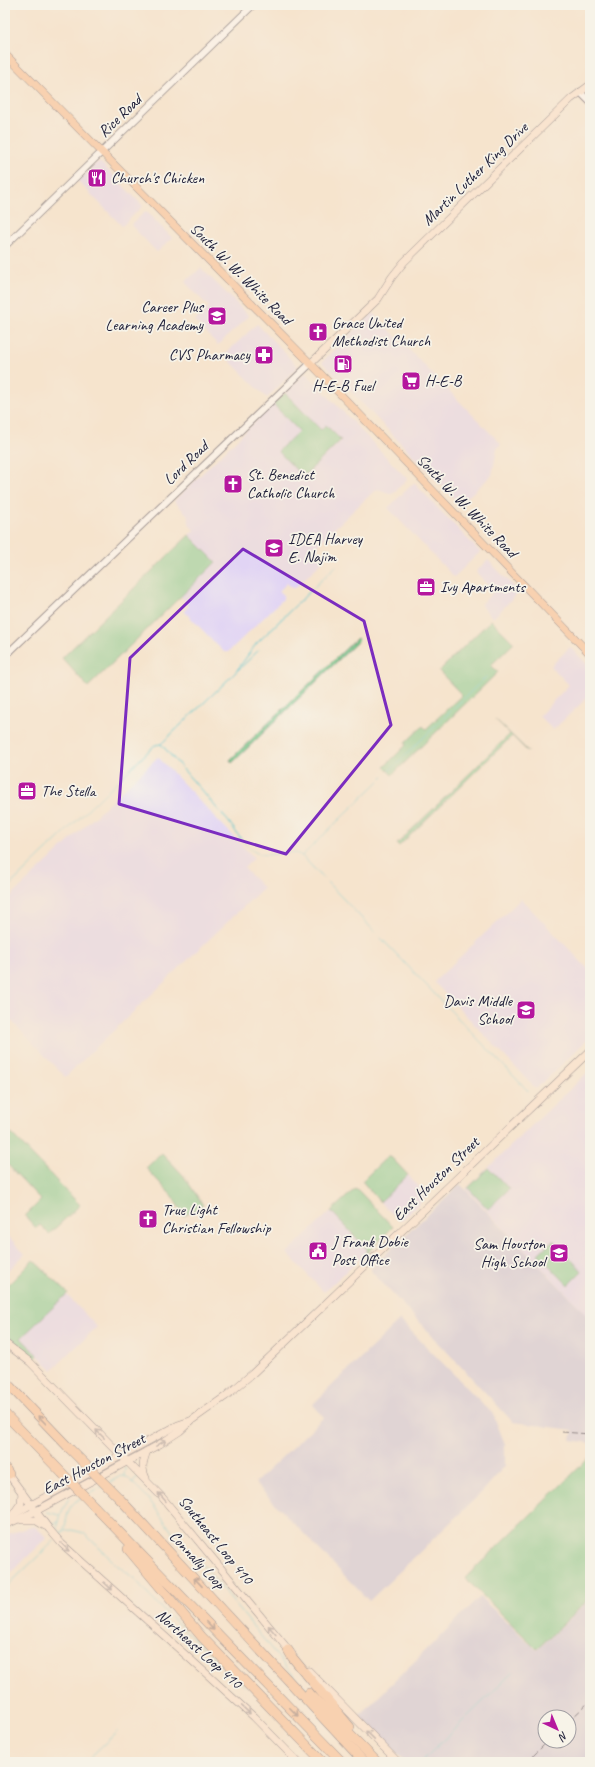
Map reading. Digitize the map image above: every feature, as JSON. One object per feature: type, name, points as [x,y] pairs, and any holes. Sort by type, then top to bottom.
[{"type":"highway","name":"Connally Loop","points":[[5,1381],[119,1498],[218,1603],[364,1762]]},
{"type":"highway","points":[[5,1414],[342,1762]]},
{"type":"highway","points":[[115,1527],[117,1535],[148,1573],[224,1660],[323,1762]]},
{"type":"highway","points":[[218,1603],[239,1621],[378,1762]]},
{"type":"highway","points":[[288,1650],[292,1657],[378,1762]]},
{"type":"main road","name":"South W. W. White Road","points":[[5,54],[310,364],[590,654]]},
{"type":"main road","name":"Martin Luther King Drive","points":[[385,289],[404,262],[580,92],[590,85]]},
{"type":"main road","name":"Lord Road","points":[[310,364],[374,303],[385,289]]},
{"type":"main road","name":"East Houston Street","points":[[5,1520],[36,1511],[128,1462],[180,1431],[192,1420],[226,1396],[252,1374],[590,1051]]},
{"type":"main road","name":"Southeast Loop 410","points":[[5,1343],[30,1362],[147,1480],[190,1529],[288,1650],[398,1762]]},
{"type":"main road","name":"East Houston Street","points":[[5,1525],[31,1504],[178,1425],[192,1420]]},
{"type":"main road","points":[[147,1451],[142,1463],[142,1471],[147,1480]]},
{"type":"main road","points":[[6,1470],[49,1529]]},
{"type":"main road","points":[[22,1491],[21,1503],[13,1518],[35,1520],[49,1529]]},
{"type":"main road","name":"Northeast Loop 410","points":[[49,1529],[79,1560],[254,1717],[298,1762]]},
{"type":"street","name":"Rice Road","points":[[5,246],[253,5]]},
{"type":"street","points":[[580,92],[590,102]]},
{"type":"street","name":"Lord Road","points":[[5,656],[310,364]]},
{"type":"highlighted area","points":[[243,549],[364,621],[391,725],[286,854],[119,804],[130,658]]},
{"type":"shaded area","points":[[96,163],[101,163],[143,206],[122,226],[78,181]]},
{"type":"shaded area","points":[[146,211],[172,238],[157,252],[131,225]]},
{"type":"shaded area","points":[[201,268],[249,316],[218,345],[195,321],[209,307],[185,282]]},
{"type":"shaded area","points":[[373,313],[501,444],[497,448],[492,475],[460,504],[322,362]]},
{"type":"shaded area","points":[[257,324],[298,367],[267,398],[224,355]]},
{"type":"shaded area","points":[[304,374],[307,374],[407,479],[392,494],[378,489],[372,493],[318,544],[318,552],[323,558],[323,561],[295,588],[292,588],[287,583],[279,591],[283,595],[283,599],[228,652],[224,652],[184,611],[189,606],[180,596],[216,562],[189,535],[195,530],[190,526],[187,514],[174,501],[273,404],[299,431],[303,477],[341,441],[326,425],[321,430],[285,393]]},
{"type":"shaded area","points":[[414,483],[480,552],[454,577],[388,508]]},
{"type":"shaded area","points":[[488,560],[519,592],[493,618],[481,605],[494,591],[476,572]]},
{"type":"shaded area","points":[[570,647],[590,667],[590,695],[553,730],[539,716],[569,685],[551,666]]},
{"type":"shaded area","points":[[158,757],[254,858],[244,868],[263,888],[65,1077],[5,1014],[5,902]]},
{"type":"shaded area","name":"Davis Middle School","points":[[521,899],[590,971],[590,1037],[536,1089],[435,983],[436,980]]},
{"type":"shaded area","name":"Sam Houston High School","points":[[590,1070],[590,1318],[466,1189]]},
{"type":"shaded area","points":[[408,1175],[425,1193],[426,1197],[402,1220],[397,1219],[380,1202]]},
{"type":"shaded area","points":[[460,1184],[590,1318],[590,1443],[571,1440],[573,1430],[513,1422],[372,1272],[371,1269],[376,1263]]},
{"type":"shaded area","points":[[331,1211],[368,1251],[324,1292],[287,1253]]},
{"type":"shaded area","points":[[5,1233],[25,1254],[5,1274]]},
{"type":"shaded area","points":[[66,1294],[97,1327],[52,1370],[21,1338]]},
{"type":"shaded area","points":[[400,1320],[493,1414],[505,1444],[505,1466],[482,1492],[369,1601],[255,1483],[324,1417],[312,1405]]},
{"type":"shaded area","points":[[35,1526],[47,1538],[5,1578],[5,1535]]},
{"type":"shaded area","points":[[480,1597],[537,1650],[590,1599],[590,1762],[406,1762],[358,1717]]},
{"type":"green space","points":[[285,393],[321,430],[326,425],[341,440],[303,477],[278,451],[299,431],[273,404]]},
{"type":"green space","points":[[189,535],[216,562],[88,687],[62,658]]},
{"type":"green space","points":[[491,620],[514,643],[491,665],[498,672],[392,775],[384,767],[406,745],[405,743],[423,726],[426,729],[462,695],[439,671]]},
{"type":"green space","points":[[357,638],[359,640],[232,763],[230,760]]},
{"type":"green space","points":[[495,719],[527,750],[528,752],[512,736],[399,846],[397,844],[510,734]]},
{"type":"green space","points":[[8,1130],[80,1205],[49,1234],[40,1225],[36,1228],[25,1216],[41,1200],[8,1165],[5,1168],[5,1133]]},
{"type":"green space","points":[[162,1153],[183,1175],[203,1205],[184,1216],[172,1196],[146,1168]]},
{"type":"green space","points":[[389,1155],[408,1175],[380,1202],[362,1181]]},
{"type":"green space","points":[[489,1168],[509,1189],[488,1209],[468,1188]]},
{"type":"green space","points":[[356,1188],[393,1227],[365,1255],[364,1254],[368,1250],[331,1211]]},
{"type":"green space","points":[[553,1240],[582,1271],[568,1285],[538,1254]]},
{"type":"green space","points":[[33,1260],[68,1293],[21,1338],[38,1356],[33,1359],[5,1339],[5,1288]]},
{"type":"green space","points":[[590,1457],[590,1598],[537,1649],[465,1578]]},
{"type":"waterway","points":[[161,744],[235,673],[256,644],[336,566]]},
{"type":"waterway","points":[[238,670],[259,650]]},
{"type":"waterway","points":[[389,771],[486,677]]},
{"type":"waterway","points":[[5,890],[155,745],[161,744],[228,821],[248,847],[257,853],[262,854],[268,855],[291,853],[302,856],[528,1091]]},
{"type":"waterway","points":[[302,856],[383,777]]},
{"type":"waterway","points":[[124,1476],[125,1468]]},
{"type":"waterway","points":[[110,1482],[121,1476],[127,1477],[148,1498],[180,1543],[203,1565],[287,1668],[307,1689]]},
{"type":"waterway","points":[[133,1481],[138,1477]]},
{"type":"waterway","points":[[89,1494],[102,1487]]},
{"type":"waterway","points":[[61,1534],[57,1528],[62,1511],[69,1498]]},
{"type":"waterway","points":[[60,1535],[65,1526],[68,1511],[71,1506],[81,1498]]},
{"type":"waterway","points":[[47,1512],[60,1515]]},
{"type":"waterway","points":[[50,1524],[59,1522]]},
{"type":"waterway","points":[[64,1531],[72,1530],[84,1533],[117,1565],[136,1580],[150,1597],[244,1686]]},
{"type":"waterway","points":[[5,1588],[54,1541]]},
{"type":"waterway","points":[[421,1762],[512,1673]]},
{"type":"waterway","points":[[85,1762],[117,1732]]},
{"type":"railway","points":[[562,1432],[590,1434]]},
{"type":"railway","points":[[577,1713],[590,1701]]},
{"type":"railway","points":[[527,1762],[540,1749]]},
{"type":"place","name":"Church's Chicken","points":[[97,178]]},
{"type":"place","name":"Career Plus Learning Academy","points":[[217,316]]},
{"type":"place","name":"Grace United Methodist Church","points":[[318,332]]},
{"type":"place","name":"CVS Pharmacy","points":[[264,355]]},
{"type":"place","name":"H-E-B Fuel","points":[[343,364]]},
{"type":"place","name":"H-E-B","points":[[411,381]]},
{"type":"place","name":"St. Benedict Catholic Church","points":[[233,484]]},
{"type":"place","name":"IDEA Harvey E. Najim","points":[[274,548]]},
{"type":"place","name":"Ivy Apartments","points":[[426,587]]},
{"type":"place","name":"The Stella","points":[[27,791]]},
{"type":"place","name":"Davis Middle School","points":[[526,1010]]},
{"type":"place","name":"True Light Christian Fellowship","points":[[148,1219]]},
{"type":"place","name":"J Frank Dobie Post Office","points":[[318,1251]]},
{"type":"place","name":"Sam Houston High School","points":[[559,1253]]}]
